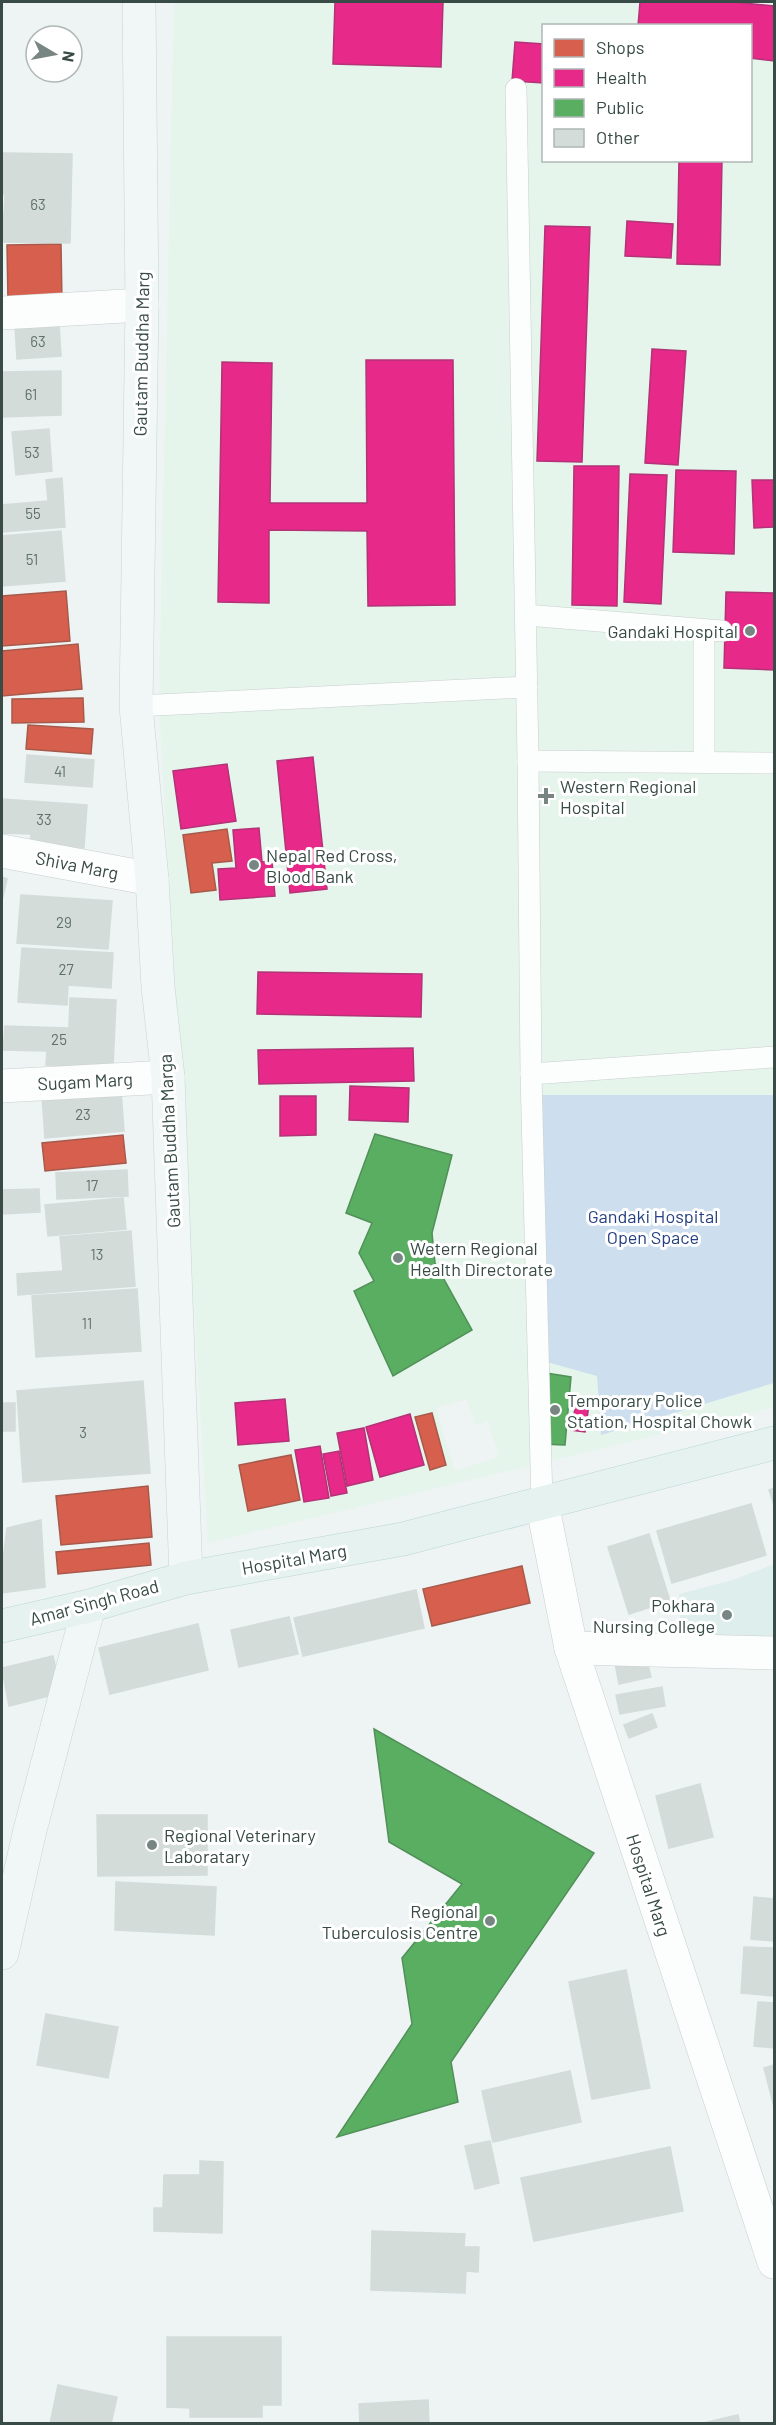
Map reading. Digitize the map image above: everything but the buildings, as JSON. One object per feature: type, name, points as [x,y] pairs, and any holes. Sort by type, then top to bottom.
[{"type":"main road","name":"Gautam Buddha Marg","points":[[136,706],[142,305],[139,2]]},
{"type":"main road","name":"Gautam Buddha Marga","points":[[136,706],[153,879],[158,987],[168,1077],[186,1578]]},
{"type":"main road","name":"Hospital Marg","points":[[186,1578],[403,1539],[774,1443]]},
{"type":"main road","name":"Amar Singh Road","points":[[2,1626],[89,1606],[186,1578]]},
{"type":"main road","points":[[2,1953],[30,1830],[89,1606]]},
{"type":"street","points":[[2,313],[142,305]]},
{"type":"street","name":"Shiva Marg","points":[[2,851],[153,879]]},
{"type":"street","name":"Sugam Marg","points":[[2,1086],[168,1077]]},
{"type":"street","name":"Hospital Marg","points":[[542,1503],[571,1648],[774,2262]]},
{"type":"street","points":[[571,1648],[774,1653]]},
{"type":"lane","points":[[516,88],[526,615],[531,1074],[542,1503]]},
{"type":"lane","points":[[526,615],[713,631],[704,762]]},
{"type":"lane","points":[[136,706],[527,687]]},
{"type":"lane","points":[[528,761],[774,763]]},
{"type":"lane","points":[[531,1074],[774,1058]]},
{"type":"shaded area","name":"Western Regional Hospital","points":[[174,2],[335,2],[333,64],[441,67],[443,2],[640,2],[638,24],[542,24],[542,44],[515,42],[512,80],[542,83],[542,162],[752,162],[752,58],[774,61],[774,480],[752,481],[754,528],[774,527],[774,593],[726,592],[724,668],[774,670],[774,1095],[532,1095],[597,1376],[601,1434],[774,1383],[774,1407],[208,1543],[159,706]],"holes":[[[628,221],[673,224],[670,258],[625,256]],[[544,226],[590,228],[582,462],[537,460]],[[652,350],[678,465],[645,463]],[[574,466],[619,466],[617,606],[572,605]],[[676,470],[736,471],[733,554],[673,552]],[[630,474],[667,476],[661,604],[624,602]],[[313,757],[327,889],[291,893],[277,761]],[[227,764],[235,821],[181,829],[173,772]],[[259,828],[262,862],[272,861],[274,896],[221,900],[218,869],[236,868],[233,831]],[[227,829],[231,861],[212,863],[216,890],[191,893],[183,835]],[[413,1048],[414,1080],[259,1050]],[[351,1086],[409,1088],[407,1122],[349,1120]],[[280,1096],[315,1096],[316,1135],[280,1135]],[[375,1134],[451,1156],[432,1233],[435,1263],[472,1330],[394,1376],[354,1292],[374,1281],[359,1253],[372,1223],[346,1212]],[[546,1373],[571,1377],[565,1444]],[[467,1399],[475,1425],[488,1421],[499,1457],[455,1471],[436,1408]],[[285,1400],[289,1441],[239,1445],[235,1403]],[[432,1413],[446,1465],[430,1470],[415,1418]],[[409,1414],[381,1477],[366,1427]],[[364,1428],[373,1480],[347,1485],[337,1433]],[[320,1447],[328,1498],[304,1502],[295,1451]],[[338,1451],[347,1493],[332,1496],[323,1454]],[[291,1455],[300,1500],[248,1511],[239,1466]]]},
{"type":"shaded area","name":"Pokhara Nursing College","points":[[774,1564],[774,1640],[681,1635],[679,1594],[733,1580]]},
{"type":"green space","name":"Gandaki Hospital Open Space","points":[[532,1095],[774,1095],[774,1383],[601,1435],[597,1376],[529,1357]]},
{"type":"place","name":"Gandaki Hospital","points":[[750,631]]},
{"type":"place","name":"Western Regional Hospital","points":[[546,796]]},
{"type":"place","name":"Nepal Red Cross, Blood Bank","points":[[254,865]]},
{"type":"place","name":"Wetern Regional Health Directorate","points":[[398,1258]]},
{"type":"place","name":"Temporary Police Station, Hospital Chowk","points":[[555,1410]]},
{"type":"place","name":"Pokhara Nursing College","points":[[727,1615]]},
{"type":"place","name":"Regional Veterinary Laboratary","points":[[152,1845]]},
{"type":"place","name":"Regional Tuberculosis Centre","points":[[490,1921]]}]
